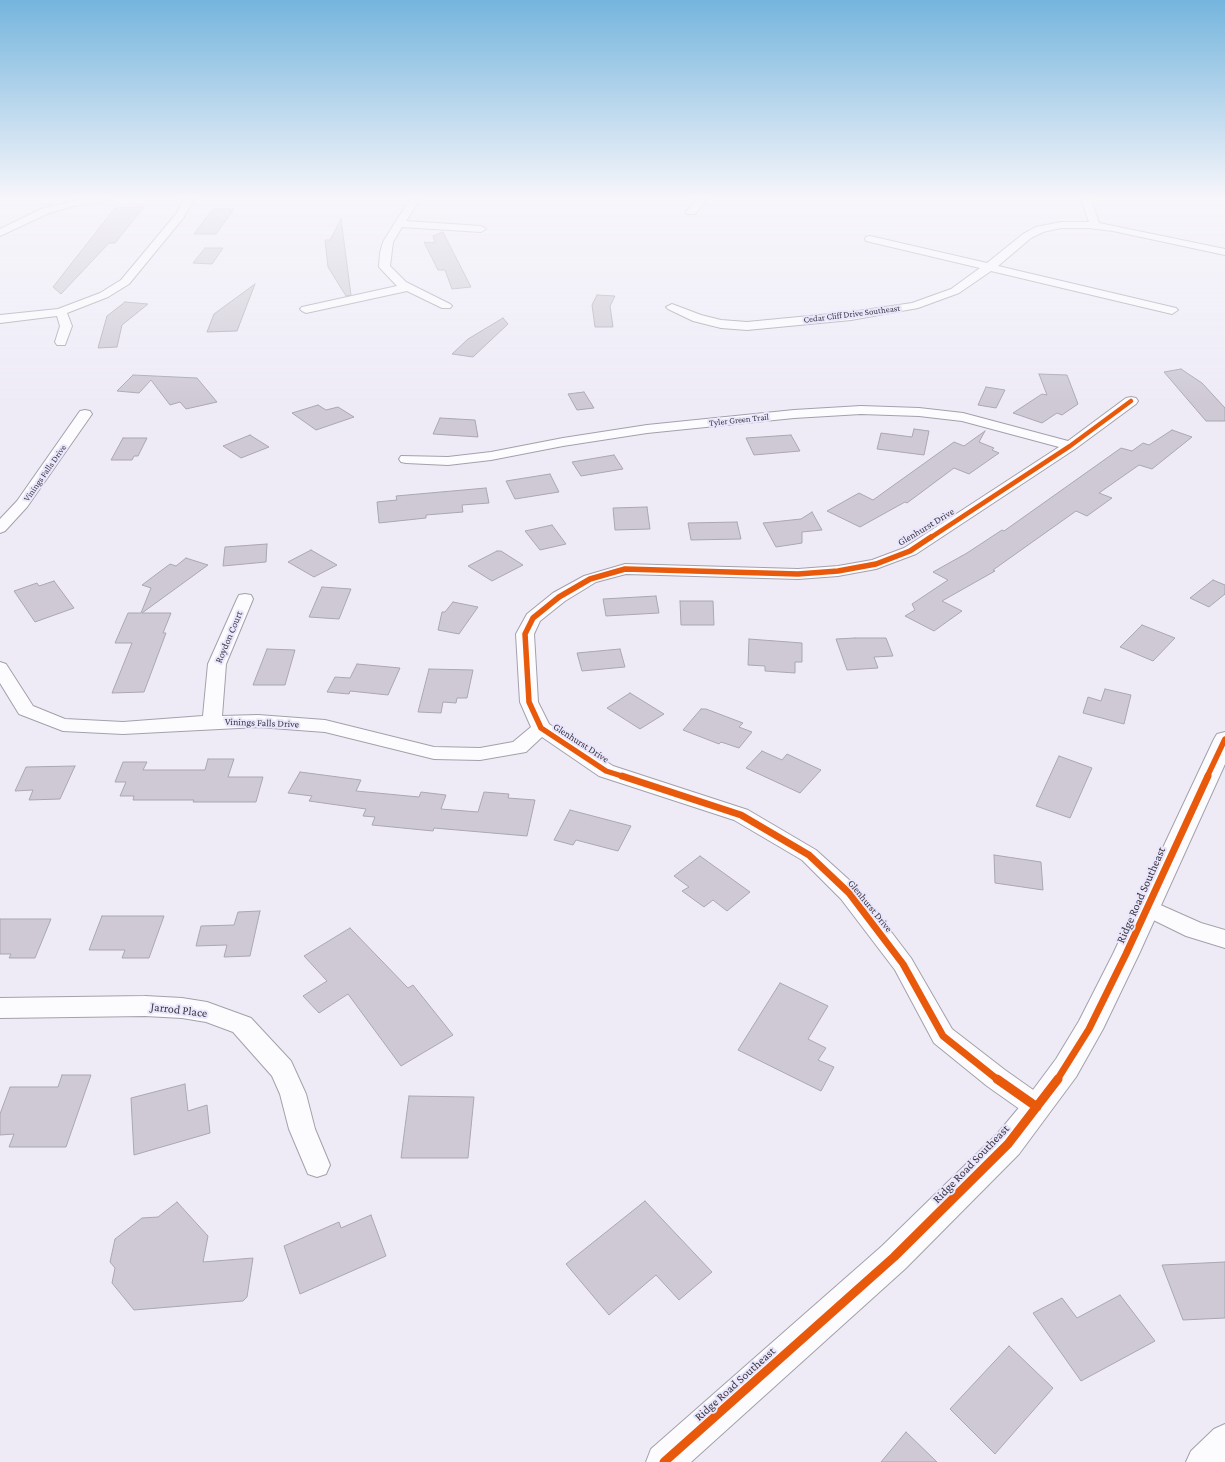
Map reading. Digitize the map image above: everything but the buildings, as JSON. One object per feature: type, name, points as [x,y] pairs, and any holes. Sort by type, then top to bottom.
[{"type":"street","points":[[0,319],[60,312],[104,295],[125,282],[137,267]]},
{"type":"street","points":[[384,267],[402,284],[446,306]]},
{"type":"street","points":[[985,267],[1172,310]]},
{"type":"street","name":"Cedar Cliff Drive Southeast","points":[[672,307],[697,318],[721,324],[748,326],[851,316],[914,306],[955,291],[988,268]]},
{"type":"street","points":[[306,309],[408,287]]},
{"type":"street","points":[[60,312],[65,320],[66,326],[61,342]]},
{"type":"street","name":"Glenhurst Drive","points":[[1037,1107],[996,1078],[943,1036],[903,964],[849,893],[809,855],[741,815],[606,771],[540,728],[530,702],[525,634],[533,618],[559,597],[590,579],[625,569],[798,574],[838,571],[876,564],[910,551],[1070,446],[1131,401]]},
{"type":"street","name":"Tyler Green Trail","points":[[406,459],[448,461],[491,456],[563,442],[647,429],[794,414],[861,410],[919,412],[963,417],[1070,446]]},
{"type":"street","name":"Vinings Falls Drive","points":[[0,528],[22,504],[86,414]]},
{"type":"street","name":"Roydon Court","points":[[212,722],[217,664],[245,599]]},
{"type":"street","name":"Vinings Falls Drive","points":[[0,668],[26,710],[63,725],[123,728],[212,722],[258,721],[325,726],[434,752],[480,754],[519,747],[540,728]]},
{"type":"street","name":"Ridge Road Southeast","points":[[664,1462],[894,1257],[1008,1144],[1037,1107],[1066,1068],[1089,1029],[1126,954],[1225,739]]},
{"type":"street","points":[[1147,907],[1194,930],[1225,939]]},
{"type":"street","name":"Jarrod Place","points":[[0,1008],[145,1006],[182,1008],[207,1012],[242,1025],[282,1069],[293,1094],[302,1129],[317,1165]]},
{"type":"street","points":[[1202,1462],[1225,1440]]},
{"type":"cycle path","points":[[1037,1107],[996,1078],[943,1036],[903,964],[849,893],[809,855],[741,815],[606,771],[541,728],[529,702],[525,634],[533,618],[559,597],[590,579],[625,569],[798,574],[838,571],[876,564],[910,551],[1070,446],[1131,401]]},
{"type":"cycle path","points":[[664,1462],[894,1257],[1008,1144],[1037,1107],[1066,1068],[1089,1029],[1126,954],[1225,739]]}]
